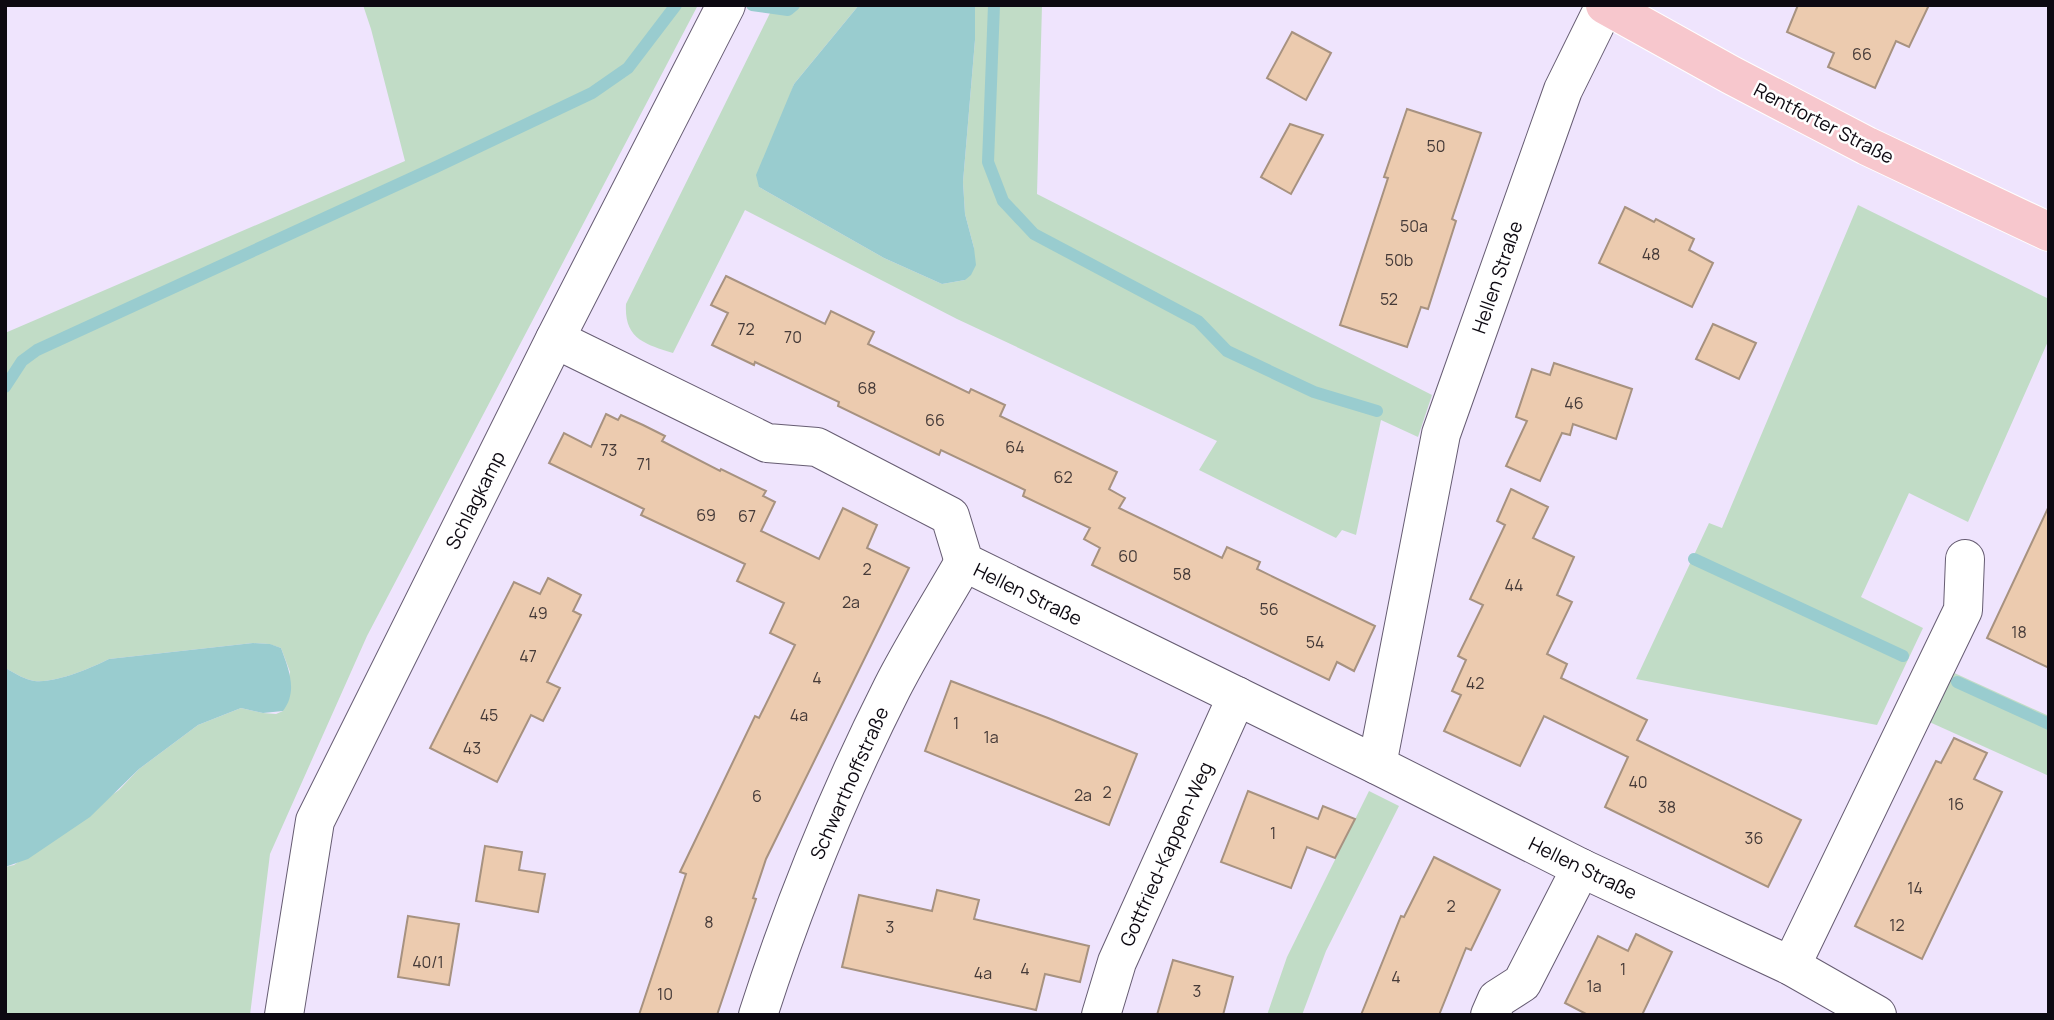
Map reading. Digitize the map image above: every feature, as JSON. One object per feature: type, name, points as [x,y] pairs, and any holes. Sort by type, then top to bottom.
[{"type":"main road","name":"Rentforter Straße","points":[[1605,5],[1867,146],[2049,232]]},
{"type":"street","name":"Schlagkamp","points":[[284,1015],[315,821],[555,339],[726,5]]},
{"type":"street","name":"Hellen Straße","points":[[1377,765],[1441,434],[1563,90],[1605,5]]},
{"type":"street","name":"Hellen Straße","points":[[555,339],[767,443],[817,447],[950,516],[964,562],[1581,868],[1791,966],[1877,1015]]},
{"type":"street","points":[[1791,966],[1964,610],[1965,559]]},
{"type":"street","name":"Schwarthoffstraße","points":[[758,1015],[785,932],[892,687],[964,562]]},
{"type":"street","name":"Gottfried-Kappen-Weg","points":[[1101,1015],[1117,962],[1237,696]]},
{"type":"street","points":[[1490,1015],[1497,999],[1522,983],[1581,868]]},
{"type":"shaded area","points":[[363,5],[698,5],[367,636],[270,854],[250,1015],[5,1015],[5,867],[14,865],[119,790],[139,769],[198,725],[241,708],[276,714],[283,711],[290,672],[281,648],[253,643],[109,659],[48,681],[30,680],[5,668],[5,333],[405,161]]},
{"type":"shaded area","points":[[774,5],[859,5],[794,84],[759,187],[884,258],[942,284],[965,280],[974,248],[965,214],[963,182],[975,40],[975,5],[1042,5],[1037,194],[1432,395],[1418,437],[1381,420],[1356,535],[1342,530],[1336,538],[1199,470],[1217,441],[957,319],[745,210],[673,353],[638,338],[629,325],[626,304]]},
{"type":"shaded area","points":[[859,5],[975,5],[975,40],[963,182],[965,214],[976,265],[965,280],[942,284],[884,258],[759,187],[756,175],[794,84]]},
{"type":"shaded area","points":[[1858,205],[2049,299],[2049,339],[1968,522],[1909,493],[1861,597],[1923,628],[1877,725],[1636,679],[1709,523],[1722,528]]},
{"type":"shaded area","points":[[253,643],[281,648],[291,680],[290,696],[283,711],[263,713],[241,708],[198,725],[139,769],[90,817],[28,859],[5,867],[5,668],[30,680],[48,681],[109,659]]},
{"type":"shaded area","points":[[1950,671],[2049,716],[2049,776],[1925,720]]},
{"type":"shaded area","points":[[1369,791],[1399,806],[1326,951],[1302,1015],[1267,1015],[1287,957]]},
{"type":"building","points":[[1798,5],[1929,5],[1909,47],[1896,41],[1875,88],[1828,67],[1834,53],[1787,32]]},
{"type":"building","points":[[1292,32],[1331,53],[1306,100],[1267,78]]},
{"type":"building","points":[[1407,109],[1481,133],[1452,219],[1456,221],[1428,309],[1421,307],[1407,347],[1340,325],[1388,178],[1384,177]]},
{"type":"building","points":[[1290,124],[1323,135],[1291,194],[1261,177]]},
{"type":"building","points":[[1625,207],[1654,222],[1656,219],[1694,239],[1689,250],[1713,263],[1692,307],[1599,263]]},
{"type":"building","points":[[726,276],[825,324],[831,311],[874,332],[868,344],[969,393],[971,389],[1005,405],[1000,416],[1117,472],[1109,489],[1125,498],[1119,508],[1222,558],[1227,547],[1260,562],[1257,569],[1375,626],[1354,671],[1337,662],[1329,680],[1092,565],[1100,548],[1084,539],[1090,528],[1023,496],[1025,490],[941,450],[939,455],[838,406],[839,402],[712,345],[728,313],[711,305]]},
{"type":"building","points":[[1713,324],[1756,343],[1739,379],[1696,359]]},
{"type":"building","points":[[1554,363],[1632,389],[1616,439],[1573,424],[1570,435],[1562,433],[1540,481],[1506,466],[1527,421],[1516,417],[1532,369],[1550,375]]},
{"type":"building","points":[[606,414],[618,420],[621,415],[643,425],[665,436],[662,441],[766,491],[763,496],[775,502],[761,531],[819,559],[843,508],[877,525],[867,548],[909,568],[766,859],[753,898],[756,899],[717,1015],[639,1015],[686,874],[680,872],[755,716],[759,718],[795,645],[770,633],[784,603],[737,581],[745,564],[641,515],[644,509],[549,463],[564,433],[591,447]]},
{"type":"building","points":[[1511,489],[1548,507],[1533,538],[1574,557],[1557,595],[1572,602],[1547,654],[1567,664],[1561,678],[1647,720],[1637,740],[1801,820],[1768,887],[1605,807],[1628,757],[1544,716],[1520,766],[1444,731],[1461,695],[1452,691],[1466,660],[1458,656],[1483,605],[1470,599],[1505,525],[1497,521]]},
{"type":"building","points":[[2049,506],[2049,668],[1987,638]]},
{"type":"building","points":[[548,578],[581,595],[573,611],[581,615],[547,682],[560,688],[543,721],[531,715],[497,782],[430,748],[514,582],[540,594]]},
{"type":"building","points":[[951,681],[1137,754],[1109,825],[925,751]]},
{"type":"building","points":[[1954,738],[1987,753],[1974,779],[2002,792],[1922,959],[1855,926],[1936,761],[1941,763]]},
{"type":"building","points":[[1248,791],[1318,819],[1323,806],[1355,819],[1335,858],[1307,847],[1291,888],[1221,862]]},
{"type":"building","points":[[485,846],[522,852],[519,870],[545,874],[538,912],[476,901]]},
{"type":"building","points":[[1434,857],[1500,890],[1471,950],[1466,948],[1439,1015],[1361,1015],[1401,916],[1404,917]]},
{"type":"building","points":[[937,890],[979,900],[974,919],[1089,946],[1080,982],[1045,974],[1036,1010],[842,967],[859,895],[932,911]]},
{"type":"building","points":[[408,916],[459,924],[449,985],[398,977]]},
{"type":"building","points":[[1636,934],[1672,952],[1642,1015],[1588,1015],[1565,1003],[1598,936],[1628,951]]},
{"type":"building","points":[[1173,960],[1233,977],[1223,1015],[1157,1015]]},
{"type":"waterway","points":[[5,387],[22,361],[37,350],[592,93],[628,68],[676,5]]},
{"type":"waterway","points":[[752,5],[788,10],[794,5]]},
{"type":"waterway","points":[[994,5],[988,162],[1003,201],[1034,234],[1198,321],[1227,351],[1314,392],[1377,411]]},
{"type":"waterway","points":[[1694,559],[1903,656]]},
{"type":"waterway","points":[[1957,682],[2049,724]]}]
